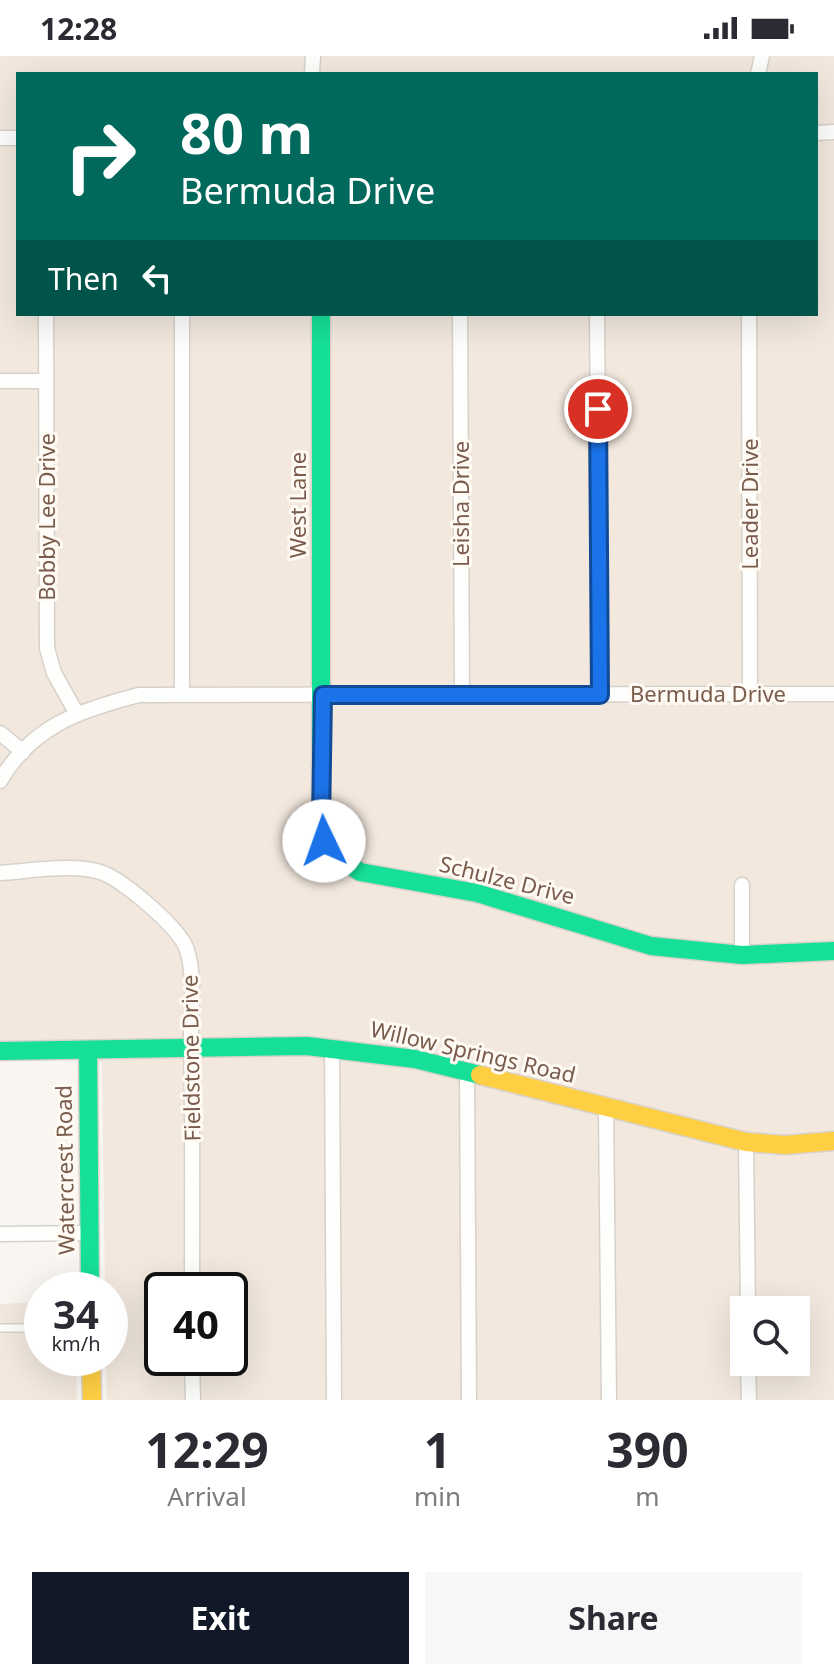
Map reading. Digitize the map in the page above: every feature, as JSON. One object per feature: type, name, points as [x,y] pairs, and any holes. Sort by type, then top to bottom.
[{"type":"street","name":"Bobby Lee Drive","points":[[46,316],[47,648],[54,673],[77,714]]},
{"type":"street","points":[[182,316],[182,694]]},
{"type":"street","name":"West Lane","points":[[321,316],[323,695]]},
{"type":"street","name":"Leisha Drive","points":[[460,316],[462,695]]},
{"type":"street","points":[[597,316],[600,695]]},
{"type":"street","name":"Leader Drive","points":[[749,316],[750,694]]},
{"type":"street","points":[[0,381],[46,381]]},
{"type":"street","name":"Bermuda Drive","points":[[0,781],[40,734],[97,706],[139,695],[834,694]]},
{"type":"street","name":"Schulze Drive","points":[[323,695],[321,823],[330,854],[340,863],[360,872],[507,901],[651,946],[742,955],[834,951]]},
{"type":"street","points":[[0,733],[23,752]]},
{"type":"street","name":"Fieldstone Drive","points":[[0,873],[77,869],[105,873],[166,919],[182,940],[190,962],[192,1272]]},
{"type":"street","points":[[742,885],[742,955]]},
{"type":"street","points":[[332,1047],[334,1400]]},
{"type":"street","name":"Willow Springs Road","points":[[0,1051],[332,1047],[415,1059],[746,1142],[785,1145],[834,1141]]},
{"type":"street","name":"Watercrest Road","points":[[88,1050],[90,1272]]},
{"type":"street","points":[[467,1073],[469,1400]]},
{"type":"street","points":[[606,1108],[609,1400]]},
{"type":"street","points":[[746,1142],[748,1296]]},
{"type":"street","points":[[0,1234],[90,1233]]},
{"type":"street","points":[[91,1376],[92,1400]]},
{"type":"street","points":[[192,1376],[193,1400]]},
{"type":"street","points":[[748,1376],[749,1400]]},
{"type":"lane","points":[[0,1328],[24,1328]]},
{"type":"shaded area","points":[[0,56],[834,56],[834,1400],[107,1400],[106,1376],[128,1376],[128,1272],[105,1272],[102,1062],[0,1053]]},
{"type":"shaded area","points":[[24,1303],[24,1376],[76,1376],[77,1400],[0,1400],[0,1304]]},
{"type":"traffic: fast","points":[[321,316],[321,823],[325,841],[333,854],[360,872],[477,893],[651,946],[742,955],[834,951]]},
{"type":"traffic: fast","points":[[0,1051],[307,1046],[415,1059],[480,1075]]},
{"type":"traffic: fast","points":[[88,1050],[90,1272]]},
{"type":"traffic: slow","points":[[480,1075],[746,1142],[785,1145],[834,1141]]},
{"type":"traffic: slow","points":[[91,1376],[92,1400]]},
{"type":"route","points":[[324,841],[321,823],[323,695],[600,695],[598,409]]}]
